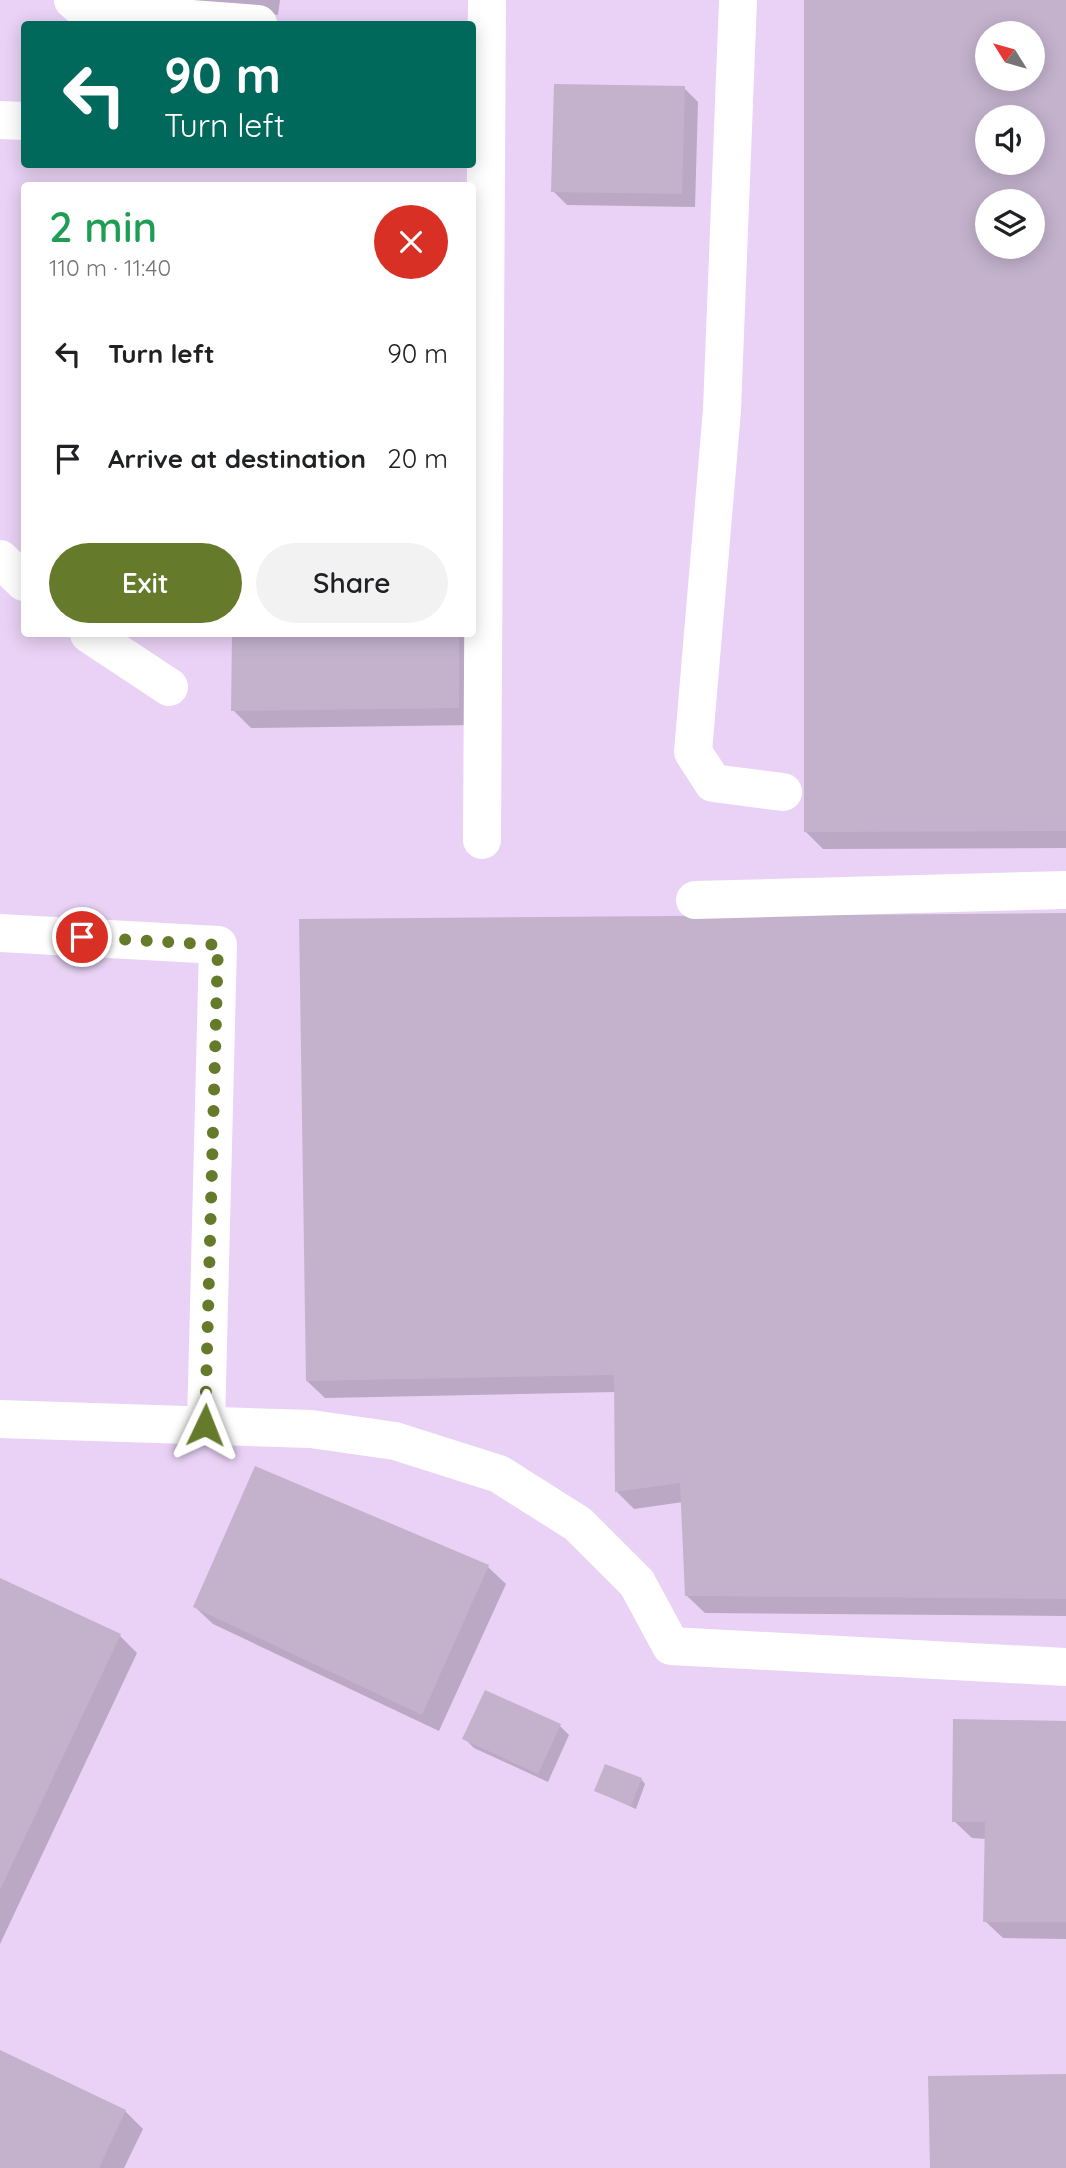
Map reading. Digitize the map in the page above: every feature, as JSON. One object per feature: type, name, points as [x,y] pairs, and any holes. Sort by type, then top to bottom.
[{"type":"lane","points":[[73,0],[86,11],[218,21]]},
{"type":"lane","points":[[482,840],[479,134],[487,0]]},
{"type":"lane","points":[[738,0],[722,410],[693,752],[713,783],[783,792]]},
{"type":"lane","points":[[0,120],[21,121]]},
{"type":"lane","points":[[0,559],[21,579]]},
{"type":"lane","points":[[94,637],[169,687]]},
{"type":"lane","points":[[695,900],[1066,890]]},
{"type":"lane","points":[[0,933],[218,945],[205,1425]]},
{"type":"lane","points":[[0,1419],[311,1429],[395,1441],[499,1474],[578,1524],[637,1583],[671,1646],[1066,1667]]},
{"type":"shaded area","points":[[0,0],[1066,0],[1066,2168],[0,2168]]},
{"type":"building","points":[[804,0],[1066,0],[1066,831],[804,832]]},
{"type":"building","points":[[554,84],[685,86],[682,194],[551,192]]},
{"type":"building","points":[[232,637],[459,637],[459,708],[231,711]]},
{"type":"building","points":[[1066,913],[1066,1599],[685,1596],[680,1483],[615,1492],[614,1375],[306,1381],[299,919]]},
{"type":"building","points":[[255,1466],[489,1565],[422,1715],[193,1607]]},
{"type":"building","points":[[0,1578],[121,1634],[0,1890]]},
{"type":"building","points":[[485,1690],[561,1724],[538,1774],[462,1739]]},
{"type":"building","points":[[953,1719],[1066,1721],[1066,1922],[983,1922],[985,1822],[952,1822]]},
{"type":"building","points":[[605,1764],[642,1778],[631,1806],[594,1791]]},
{"type":"building","points":[[0,2050],[126,2110],[99,2168],[0,2168]]},
{"type":"building","points":[[1066,2074],[1066,2168],[930,2168],[928,2076]]},
{"type":"route","points":[[82,937],[218,945],[205,1425]]}]
